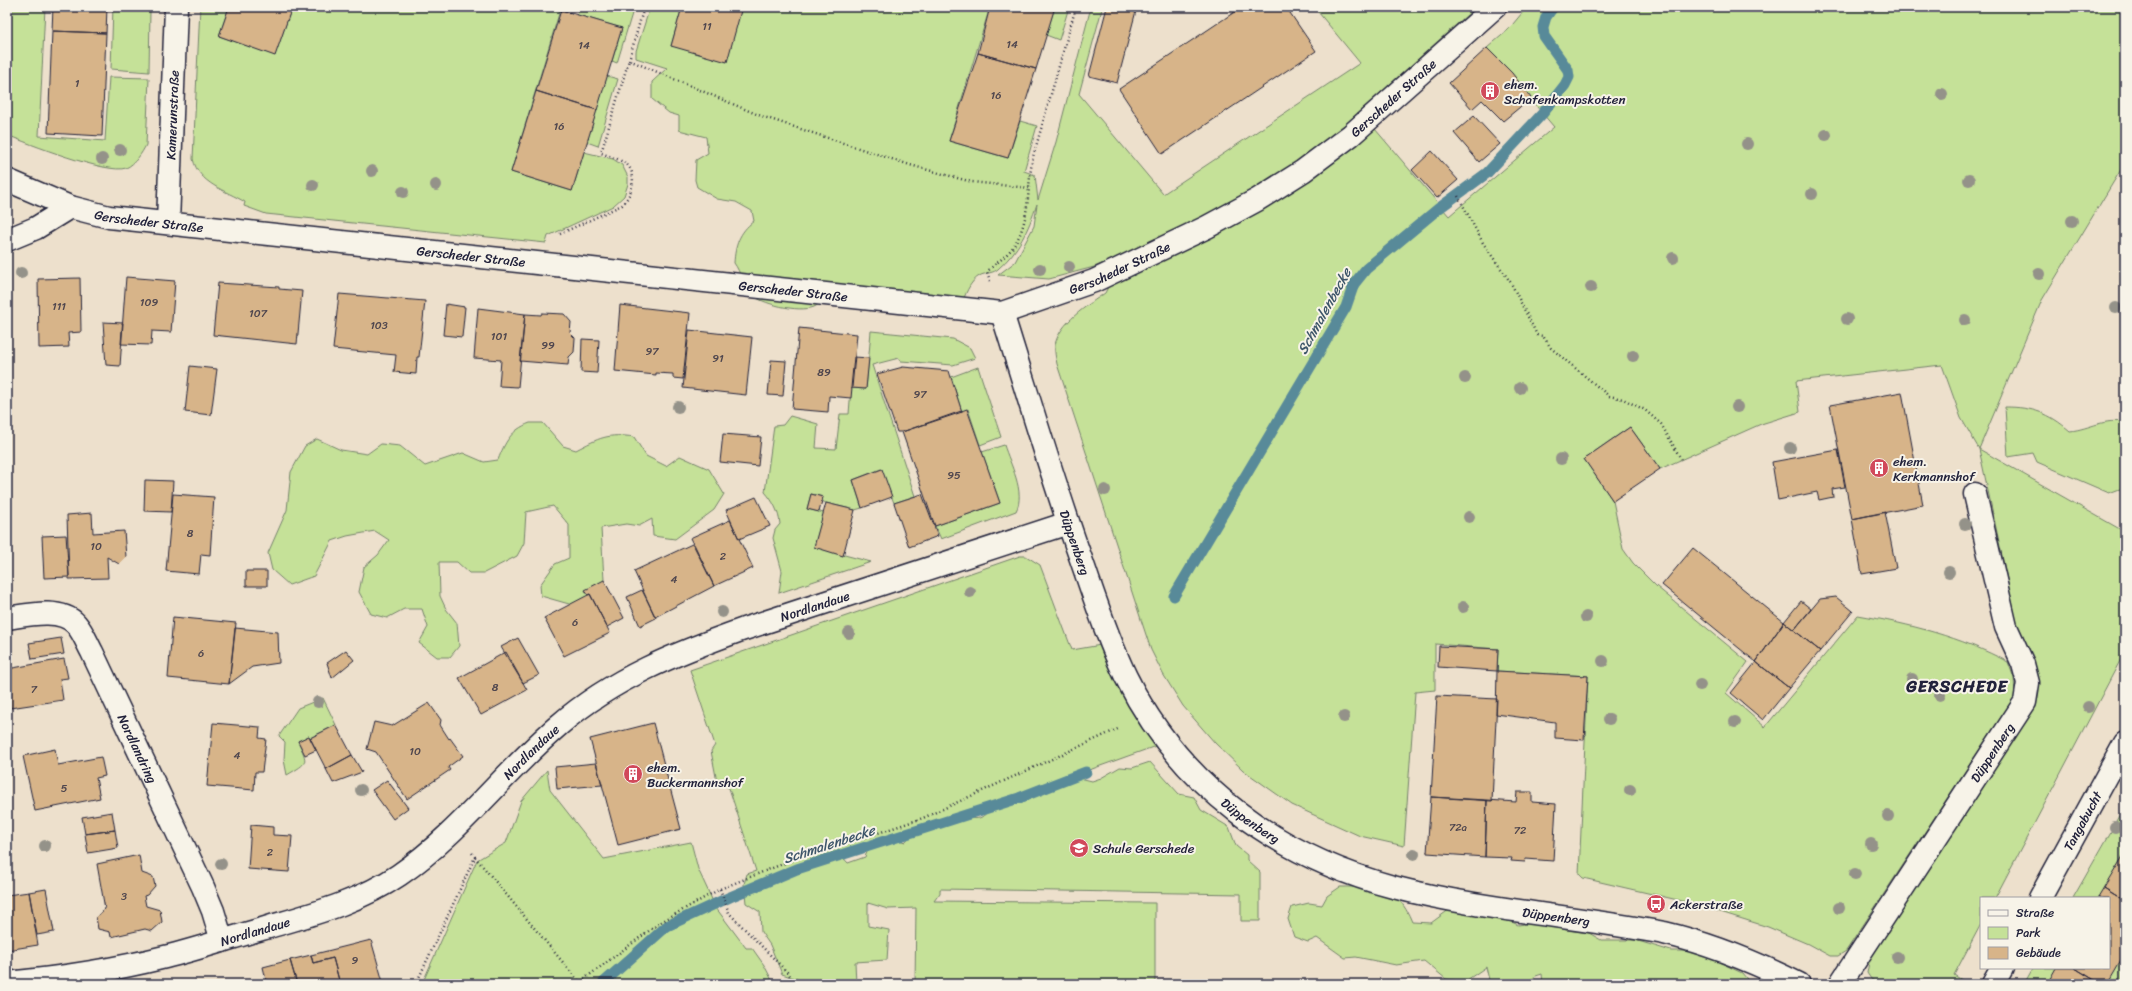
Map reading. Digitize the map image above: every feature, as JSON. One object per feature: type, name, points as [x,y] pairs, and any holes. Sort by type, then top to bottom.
[{"type":"street","name":"Kamerunstraße","points":[[168,223],[176,7]]},
{"type":"street","name":"Gerscheder Straße","points":[[7,180],[70,207],[109,217],[1002,313],[1094,281],[1207,227],[1257,200],[1303,171],[1350,135],[1495,7]]},
{"type":"street","points":[[7,240],[36,228],[70,207]]},
{"type":"street","name":"Düppenberg","points":[[1002,313],[1068,523],[1114,650],[1148,716],[1182,760],[1222,800],[1248,822],[1282,843],[1355,875],[1394,887],[1495,907],[1625,926],[1698,941],[1732,954],[1798,984]]},
{"type":"street","name":"Düppenberg","points":[[1840,984],[2025,702],[2028,683],[2022,664],[2006,627],[1975,494]]},
{"type":"street","name":"Nordlandaue","points":[[7,983],[141,963],[222,941],[314,913],[354,899],[398,875],[453,831],[558,726],[582,706],[632,674],[698,646],[744,629],[1068,523]]},
{"type":"street","name":"Nordlandring","points":[[7,618],[55,615],[71,620],[80,629],[189,857],[213,911],[222,941]]},
{"type":"street","name":"Tangabucht","points":[[2041,897],[2125,743]]},
{"type":"street","points":[[1993,984],[2001,969]]},
{"type":"path","points":[[560,234],[622,205],[630,197],[633,177],[630,170],[625,164],[601,153],[644,7]]},
{"type":"path","points":[[987,272],[1008,252],[1021,232],[1027,215],[1029,176],[1033,157],[1076,7]]},
{"type":"path","points":[[629,60],[761,116],[910,165],[972,182],[1029,188]]},
{"type":"path","points":[[1458,196],[1483,243],[1511,283],[1537,335],[1543,336],[1550,348],[1609,396],[1623,399],[1646,410],[1660,424],[1681,459]]},
{"type":"path","points":[[573,984],[580,983],[661,922],[720,891],[815,851],[870,836],[923,818],[1094,740]]},
{"type":"path","points":[[453,831],[580,983]]},
{"type":"path","points":[[416,984],[475,857]]},
{"type":"path","points":[[720,891],[729,913],[788,972],[796,984]]},
{"type":"green space","points":[[7,7],[45,7],[39,136],[105,141],[109,77],[149,78],[146,145],[132,164],[126,168],[117,169],[103,167],[67,157],[7,135]]},
{"type":"green space","points":[[113,7],[140,7],[150,11],[149,72],[111,69]]},
{"type":"green space","points":[[200,7],[229,7],[219,36],[275,55],[292,7],[561,7],[511,172],[572,191],[584,152],[613,159],[622,165],[628,177],[628,184],[624,196],[613,206],[548,236],[546,243],[266,214],[244,206],[245,202],[221,190],[201,175],[196,168],[193,159]]},
{"type":"green space","points":[[580,7],[634,7],[617,63],[612,61],[622,28],[577,15]]},
{"type":"green space","points":[[650,7],[682,7],[671,46],[742,7],[990,7],[949,141],[1008,158],[1020,121],[1037,126],[1024,171],[1035,175],[1038,200],[1056,142],[1091,7],[1102,9],[1079,94],[1163,194],[1360,63],[1314,7],[1476,7],[1332,136],[1272,183],[1158,241],[1094,267],[1049,279],[998,275],[1015,262],[1034,226],[1037,204],[1022,240],[1012,255],[996,270],[981,275],[973,281],[960,308],[838,286],[824,300],[814,307],[799,309],[771,304],[762,301],[749,293],[734,263],[735,251],[741,235],[754,221],[752,211],[736,202],[717,199],[697,187],[695,180],[696,160],[708,153],[706,137],[679,130],[679,116],[669,113],[652,99],[652,82],[667,68],[636,58],[636,51]]},
{"type":"green space","points":[[1055,7],[1069,7],[1059,40],[1046,35]]},
{"type":"green space","points":[[1527,7],[2125,7],[2125,163],[2042,300],[1979,449],[1961,418],[1942,365],[1796,381],[1800,412],[1761,424],[1660,469],[1630,427],[1584,459],[1613,501],[1623,549],[1633,563],[1657,587],[1748,662],[1726,693],[1765,727],[1858,615],[1935,632],[1972,645],[2008,662],[2014,678],[2015,696],[1846,951],[1838,956],[1830,956],[1808,944],[1768,927],[1695,904],[1583,878],[1579,874],[1588,676],[1497,671],[1498,649],[1435,644],[1435,690],[1415,692],[1404,846],[1360,836],[1292,805],[1243,770],[1215,743],[1183,706],[1163,674],[1151,650],[1057,364],[1055,345],[1062,329],[1075,315],[1105,293],[1108,287],[1197,243],[1274,202],[1437,54],[1442,69],[1375,129],[1449,216],[1554,127],[1487,48],[1508,30]]},
{"type":"green space","points":[[607,76],[618,79],[598,146],[587,142]]},
{"type":"green space","points":[[871,331],[953,339],[970,348],[975,358],[953,365],[901,361],[899,358],[872,365],[915,496],[894,503],[881,469],[853,480],[862,508],[855,510],[826,503],[822,501],[823,497],[811,494],[807,509],[824,513],[814,547],[871,562],[779,593],[782,571],[773,538],[775,530],[780,524],[775,507],[765,492],[774,426],[783,425],[790,416],[818,424],[816,448],[836,449],[840,414],[849,414],[851,388],[866,389]]},
{"type":"green space","points":[[978,367],[1001,437],[980,445],[968,409],[962,412],[951,377]]},
{"type":"green space","points":[[2005,407],[2024,408],[2040,412],[2048,415],[2070,431],[2111,421],[2125,423],[2125,487],[2109,493],[2037,462],[2033,453],[2008,457]]},
{"type":"green space","points":[[530,423],[543,423],[563,446],[576,450],[591,442],[610,436],[634,437],[646,456],[666,466],[680,456],[709,469],[724,494],[714,510],[675,539],[653,536],[652,519],[639,526],[626,524],[601,528],[604,580],[597,592],[576,606],[541,596],[540,585],[555,564],[569,558],[569,525],[553,506],[526,512],[524,543],[517,556],[484,573],[469,573],[457,562],[439,562],[440,596],[446,609],[457,623],[459,646],[450,657],[437,657],[419,643],[428,627],[422,609],[404,609],[387,618],[371,614],[359,592],[364,567],[378,555],[389,540],[375,531],[347,536],[332,541],[314,576],[289,585],[272,570],[268,553],[287,510],[291,472],[305,446],[317,439],[341,450],[367,454],[381,444],[400,446],[425,466],[463,453],[484,462],[498,460],[506,442],[513,433]]},
{"type":"green space","points":[[1004,445],[1018,487],[1019,503],[1016,511],[941,539],[935,526],[1000,503],[982,452]]},
{"type":"green space","points":[[1979,449],[2125,532],[2125,659],[2122,657],[1996,897],[1980,897],[1980,926],[1954,975],[1968,984],[1879,984],[1871,979],[1867,973],[1870,957],[2031,708],[2038,691],[2038,682],[2021,638]]},
{"type":"green space","points":[[1020,556],[1026,556],[1040,565],[1072,650],[1101,645],[1167,742],[1092,769],[1080,778],[1092,781],[1101,778],[1120,767],[1132,768],[1150,762],[1179,794],[1194,797],[1201,810],[1229,827],[1236,846],[1247,855],[1247,860],[1260,872],[1260,921],[1241,921],[1241,894],[940,889],[940,893],[934,901],[1155,903],[1155,984],[915,984],[916,908],[888,909],[868,903],[868,926],[889,930],[887,960],[855,962],[856,984],[812,984],[782,974],[770,945],[761,932],[760,912],[746,903],[744,884],[747,874],[756,871],[729,788],[717,782],[711,751],[715,745],[690,670]],"holes":[[[992,805],[985,815],[977,818],[968,817],[957,813]],[[920,825],[905,842],[888,836]],[[871,842],[865,857],[848,863],[839,853]]]},
{"type":"green space","points":[[323,698],[336,725],[310,738],[309,736],[298,741],[304,754],[304,762],[303,765],[287,775],[284,760],[285,742],[279,736],[298,708]]},
{"type":"green space","points":[[547,770],[550,790],[604,859],[691,842],[698,869],[716,908],[746,948],[752,948],[764,965],[774,984],[422,984],[477,860],[506,843],[521,801]]},
{"type":"green space","points":[[2125,807],[2125,984],[2024,984],[2032,969],[2110,969],[2110,897],[2074,897]]},
{"type":"green space","points":[[1340,887],[1364,887],[1384,890],[1399,900],[1412,922],[1431,923],[1450,909],[1504,918],[1518,925],[1540,922],[1566,930],[1589,933],[1601,940],[1635,940],[1671,951],[1696,951],[1742,973],[1751,984],[1602,984],[1600,982],[1594,984],[1543,984],[1542,974],[1536,976],[1525,984],[1490,984],[1486,967],[1464,982],[1446,979],[1424,961],[1396,965],[1356,957],[1345,958],[1317,938],[1308,942],[1294,937],[1288,919],[1292,907],[1309,903],[1322,905],[1327,896]]},
{"type":"building","points":[[53,7],[107,7],[106,33],[52,31]]},
{"type":"building","points":[[229,7],[292,7],[275,56],[219,36]]},
{"type":"building","points":[[682,7],[742,7],[727,62],[671,46]]},
{"type":"building","points":[[990,7],[1055,7],[1036,69],[978,53]]},
{"type":"building","points":[[1107,7],[1137,7],[1117,83],[1089,76]]},
{"type":"building","points":[[1242,7],[1286,7],[1316,51],[1162,154],[1119,89]]},
{"type":"building","points":[[561,10],[622,28],[597,110],[536,91]]},
{"type":"building","points":[[52,31],[106,33],[102,136],[48,133]]},
{"type":"building","name":"ehem. Schafenkampskotten","points":[[1487,48],[1512,73],[1531,98],[1503,121],[1482,100],[1472,109],[1449,83]]},
{"type":"building","points":[[978,53],[1036,69],[1008,158],[949,141]]},
{"type":"building","points":[[536,91],[597,110],[572,191],[511,172]]},
{"type":"building","points":[[1474,116],[1500,144],[1479,162],[1454,133]]},
{"type":"building","points":[[1432,151],[1458,180],[1437,198],[1412,170]]},
{"type":"building","points":[[126,277],[175,281],[171,332],[152,331],[151,345],[121,344]]},
{"type":"building","points":[[80,278],[81,332],[68,333],[69,347],[39,348],[38,279]]},
{"type":"building","points":[[218,283],[279,287],[279,289],[302,291],[297,344],[213,335]]},
{"type":"building","points":[[339,294],[425,301],[416,374],[394,372],[396,355],[333,349]]},
{"type":"building","points":[[446,304],[465,307],[462,337],[443,335]]},
{"type":"building","points":[[620,305],[690,313],[683,379],[673,378],[673,374],[656,373],[656,375],[615,371]]},
{"type":"building","points":[[478,308],[525,314],[518,387],[499,386],[501,360],[474,358]]},
{"type":"building","points":[[542,313],[564,314],[571,322],[570,333],[575,338],[574,352],[569,357],[568,365],[520,361],[525,314],[541,315]]},
{"type":"building","points":[[103,322],[123,323],[120,366],[106,365]]},
{"type":"building","points":[[799,328],[857,334],[851,398],[829,396],[828,412],[792,409]]},
{"type":"building","points":[[689,330],[752,337],[746,395],[683,388]]},
{"type":"building","points":[[582,339],[599,340],[597,373],[581,372]]},
{"type":"building","points":[[854,357],[869,358],[866,389],[851,388]]},
{"type":"building","points":[[771,360],[786,361],[783,396],[768,395]]},
{"type":"building","points":[[190,366],[217,369],[211,415],[185,412]]},
{"type":"building","points":[[903,367],[949,371],[962,412],[902,432],[897,432],[877,374]]},
{"type":"building","name":"ehem. Kerkmannshof","points":[[1902,392],[1923,505],[1852,519],[1830,405]]},
{"type":"building","points":[[967,409],[1000,503],[935,526],[902,432]]},
{"type":"building","points":[[1630,427],[1660,469],[1613,501],[1584,459]]},
{"type":"building","points":[[723,434],[761,437],[758,466],[720,462]]},
{"type":"building","points":[[1838,450],[1845,487],[1832,489],[1833,497],[1819,500],[1817,492],[1778,500],[1772,462]]},
{"type":"building","points":[[882,469],[892,497],[862,508],[853,480]]},
{"type":"building","points":[[145,480],[173,481],[171,512],[144,511]]},
{"type":"building","points":[[173,494],[214,497],[210,555],[201,554],[199,574],[166,571]]},
{"type":"building","points":[[811,494],[823,497],[819,512],[807,509]]},
{"type":"building","points":[[922,494],[938,536],[909,547],[894,503]]},
{"type":"building","points":[[756,497],[770,526],[739,539],[726,510]]},
{"type":"building","points":[[826,503],[855,510],[843,556],[814,547]]},
{"type":"building","name":"ehem. Kerkmannshof","points":[[1885,512],[1896,568],[1862,574],[1852,519]]},
{"type":"building","points":[[92,513],[93,533],[124,531],[126,557],[119,564],[107,557],[108,578],[69,579],[67,515]]},
{"type":"building","points":[[730,520],[753,568],[714,586],[690,538]]},
{"type":"building","points":[[66,535],[69,577],[44,578],[42,536]]},
{"type":"building","points":[[694,544],[714,586],[655,617],[634,571]]},
{"type":"building","points":[[1693,548],[1784,622],[1756,662],[1662,585]]},
{"type":"building","points":[[246,571],[267,571],[267,586],[246,586]]},
{"type":"building","points":[[604,580],[624,618],[607,627],[590,594],[588,595],[585,590]]},
{"type":"building","points":[[642,590],[656,618],[640,626],[627,597]]},
{"type":"building","points":[[590,594],[610,633],[564,656],[544,618]]},
{"type":"building","points":[[1836,597],[1853,611],[1820,651],[1794,630],[1820,599]]},
{"type":"building","points":[[1801,601],[1811,609],[1794,630],[1784,622]]},
{"type":"building","points":[[173,617],[236,623],[229,684],[168,678]]},
{"type":"building","points":[[1784,622],[1820,651],[1789,688],[1756,662]]},
{"type":"building","points":[[235,628],[278,632],[279,663],[252,667],[229,684]]},
{"type":"building","points":[[61,638],[64,654],[32,659],[29,643]]},
{"type":"building","points":[[518,638],[539,675],[523,683],[501,647]]},
{"type":"building","points":[[1439,646],[1498,649],[1497,671],[1438,667]]},
{"type":"building","points":[[346,650],[354,660],[332,678],[327,663]]},
{"type":"building","points":[[506,652],[527,690],[481,715],[459,678]]},
{"type":"building","points":[[64,659],[68,678],[60,679],[63,700],[10,708],[9,699],[7,700],[7,669]]},
{"type":"building","points":[[1756,662],[1789,688],[1763,720],[1731,693]]},
{"type":"building","points":[[1497,671],[1588,676],[1584,740],[1555,738],[1555,722],[1496,714]]},
{"type":"building","points":[[1437,696],[1497,699],[1492,801],[1431,797]]},
{"type":"building","points":[[429,703],[441,720],[440,725],[463,756],[448,767],[450,770],[407,799],[376,752],[367,749],[374,722],[392,726]]},
{"type":"building","points":[[213,723],[260,727],[259,738],[266,739],[262,772],[255,772],[254,790],[207,786]]},
{"type":"building","name":"ehem. Buckermannshof","points":[[653,723],[681,829],[618,845],[590,739]]},
{"type":"building","points":[[336,725],[352,755],[326,769],[310,738]]},
{"type":"building","points":[[309,736],[316,750],[305,755],[298,741]]},
{"type":"building","points":[[55,749],[58,765],[101,757],[105,776],[96,778],[100,798],[35,811],[23,756]]},
{"type":"building","points":[[352,755],[362,772],[333,783],[326,769]]},
{"type":"building","points":[[596,763],[602,785],[557,789],[555,767]]},
{"type":"building","points":[[387,780],[408,808],[393,819],[372,790]]},
{"type":"building","points":[[1517,792],[1532,792],[1532,802],[1556,804],[1553,861],[1526,859],[1525,862],[1511,861],[1512,858],[1485,857],[1487,800],[1516,802]]},
{"type":"building","points":[[1431,797],[1487,800],[1485,857],[1427,853]]},
{"type":"building","points":[[112,812],[115,830],[85,834],[82,817]]},
{"type":"building","points":[[251,825],[273,827],[273,835],[292,836],[289,872],[248,869]]},
{"type":"building","points":[[115,830],[118,848],[88,853],[85,834]]},
{"type":"building","points":[[2125,853],[2125,901],[2104,888]]},
{"type":"building","points":[[139,855],[142,873],[153,877],[155,886],[147,895],[144,896],[146,906],[160,910],[162,922],[152,931],[145,929],[111,937],[110,932],[98,929],[96,917],[105,909],[97,864]]},
{"type":"building","points":[[2104,888],[2125,901],[2125,953],[2107,984],[2101,984],[2077,969],[2110,969],[2110,897],[2099,897]]},
{"type":"building","points":[[46,889],[54,932],[37,935],[29,892]]},
{"type":"building","points":[[29,892],[38,945],[7,950],[7,895]]},
{"type":"building","points":[[371,940],[383,982],[373,984],[340,984],[333,958],[313,963],[311,955]]},
{"type":"building","points":[[311,955],[313,963],[333,958],[340,984],[297,984],[290,960]]},
{"type":"building","points":[[290,960],[297,984],[267,984],[263,967]]},
{"type":"building","points":[[2055,969],[2077,969],[2101,984],[2047,984]]},
{"type":"waterway","name":"Schmalenbecke","points":[[1174,596],[1346,307],[1354,284],[1366,269],[1438,209],[1487,173],[1543,113],[1565,85],[1569,77],[1568,70],[1544,36],[1543,27],[1546,17],[1553,7]]},
{"type":"waterway","name":"Schmalenbecke","points":[[602,984],[667,926],[730,897],[797,869],[1019,798],[1086,772]]},
{"type":"place","name":"ehem. Schafenkampskotten","points":[[1490,91]]},
{"type":"place","name":"ehem. Kerkmannshof","points":[[1879,468]]},
{"type":"place","name":"ehem. Buckermannshof","points":[[633,774]]},
{"type":"place","name":"Schule Gerschede","points":[[1079,848]]},
{"type":"place","name":"Ackerstraße","points":[[1656,904]]},
{"type":"district","name":"GERSCHEDE","points":[[1957,686]]}]
